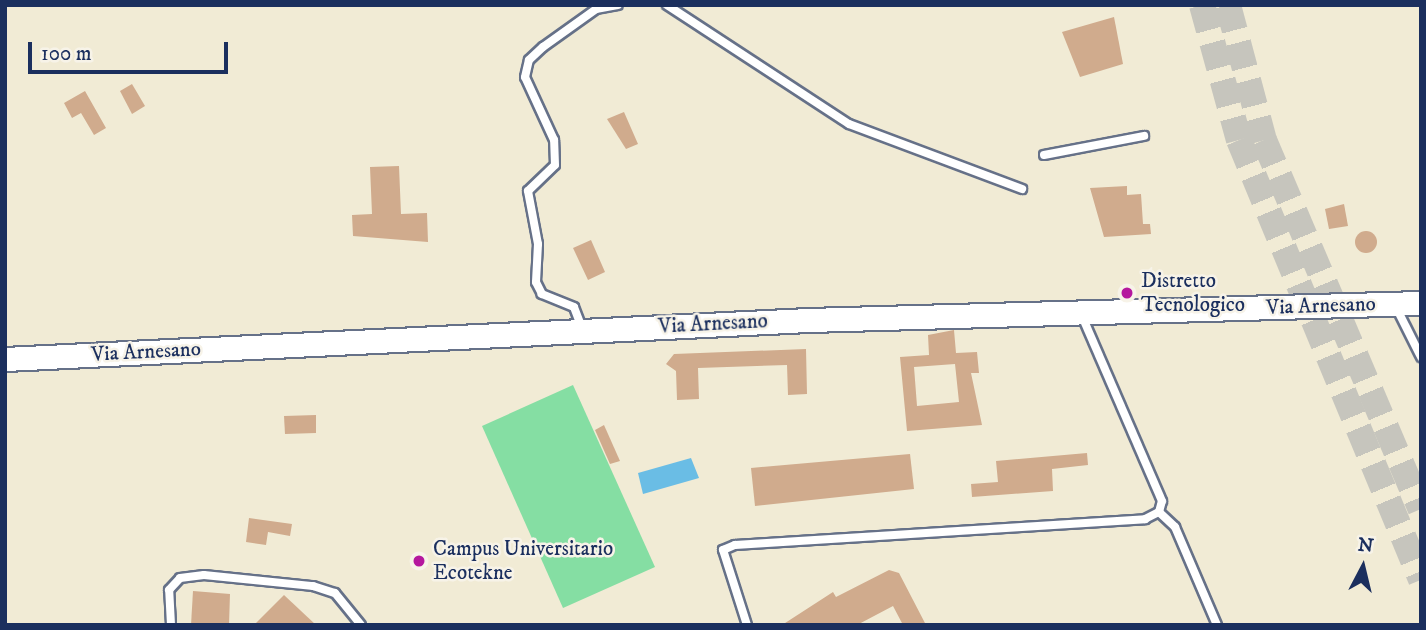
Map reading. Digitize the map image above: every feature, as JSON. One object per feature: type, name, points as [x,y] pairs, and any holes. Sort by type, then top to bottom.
[{"type":"main road","name":"Via Arnesano","points":[[5,359],[583,331],[1421,303]]},
{"type":"lane","points":[[583,331],[574,307],[542,294],[536,282],[538,244],[528,191],[555,165],[554,140],[526,77],[529,60],[544,47],[596,9],[618,5]]},
{"type":"lane","points":[[667,5],[849,124],[1022,189]]},
{"type":"lane","points":[[1044,155],[1144,136]]},
{"type":"lane","points":[[1395,304],[1421,357]]},
{"type":"lane","points":[[747,625],[723,550],[735,545],[1145,519],[1158,512],[1161,501],[1081,313]]},
{"type":"lane","points":[[1158,512],[1175,527],[1217,625]]},
{"type":"lane","points":[[171,625],[169,590],[180,578],[204,575],[313,586],[335,593],[361,625]]},
{"type":"green space","points":[[573,385],[655,567],[563,608],[482,426]]},
{"type":"water","points":[[691,458],[699,478],[643,494],[638,473]]},
{"type":"building","points":[[1114,17],[1123,64],[1080,77],[1062,32]]},
{"type":"building","points":[[132,84],[145,106],[132,114],[120,91]]},
{"type":"building","points":[[85,91],[106,128],[94,135],[81,113],[72,118],[64,103]]},
{"type":"building","points":[[624,112],[638,144],[626,149],[607,119]]},
{"type":"building","points":[[399,166],[401,214],[427,213],[428,242],[353,236],[352,215],[372,214],[370,167]]},
{"type":"building","points":[[1127,186],[1127,195],[1141,194],[1143,224],[1150,224],[1151,234],[1104,237],[1090,188]]},
{"type":"building","points":[[1344,204],[1348,226],[1329,229],[1325,209]]},
{"type":"building","points":[[1366,231],[1374,234],[1377,242],[1374,250],[1366,253],[1358,250],[1355,242],[1358,234]]},
{"type":"building","points":[[591,240],[605,272],[588,280],[573,248]]},
{"type":"building","points":[[954,330],[956,353],[977,352],[979,373],[971,373],[982,425],[907,431],[900,357],[929,355],[928,335]],"holes":[[[955,364],[959,402],[917,406],[914,367]]]},
{"type":"building","points":[[806,349],[807,394],[788,395],[787,365],[698,368],[699,399],[677,400],[676,371],[666,364],[674,354]]},
{"type":"building","points":[[316,415],[316,433],[285,434],[284,416]]},
{"type":"building","points":[[604,425],[620,461],[610,464],[595,430]]},
{"type":"building","points":[[1087,453],[1088,465],[1052,469],[1053,491],[972,497],[971,484],[998,482],[996,461]]},
{"type":"building","points":[[910,454],[914,489],[755,506],[751,468]]},
{"type":"building","points":[[249,518],[292,524],[290,536],[268,532],[266,545],[246,542]]},
{"type":"building","points":[[889,570],[899,573],[926,625],[903,625],[893,606],[857,625],[782,625],[833,592],[836,597]]},
{"type":"building","points":[[193,591],[230,594],[229,625],[191,625]]},
{"type":"building","points":[[284,595],[316,625],[254,625]]},
{"type":"tunnel","points":[[1202,5],[1239,140],[1421,580]]},
{"type":"tunnel","points":[[1228,5],[1264,140],[1421,509]]},
{"type":"place","name":"Distretto Tecnologico","points":[[1127,293]]},
{"type":"place","name":"Campus Universitario Ecotekne","points":[[419,561]]}]
